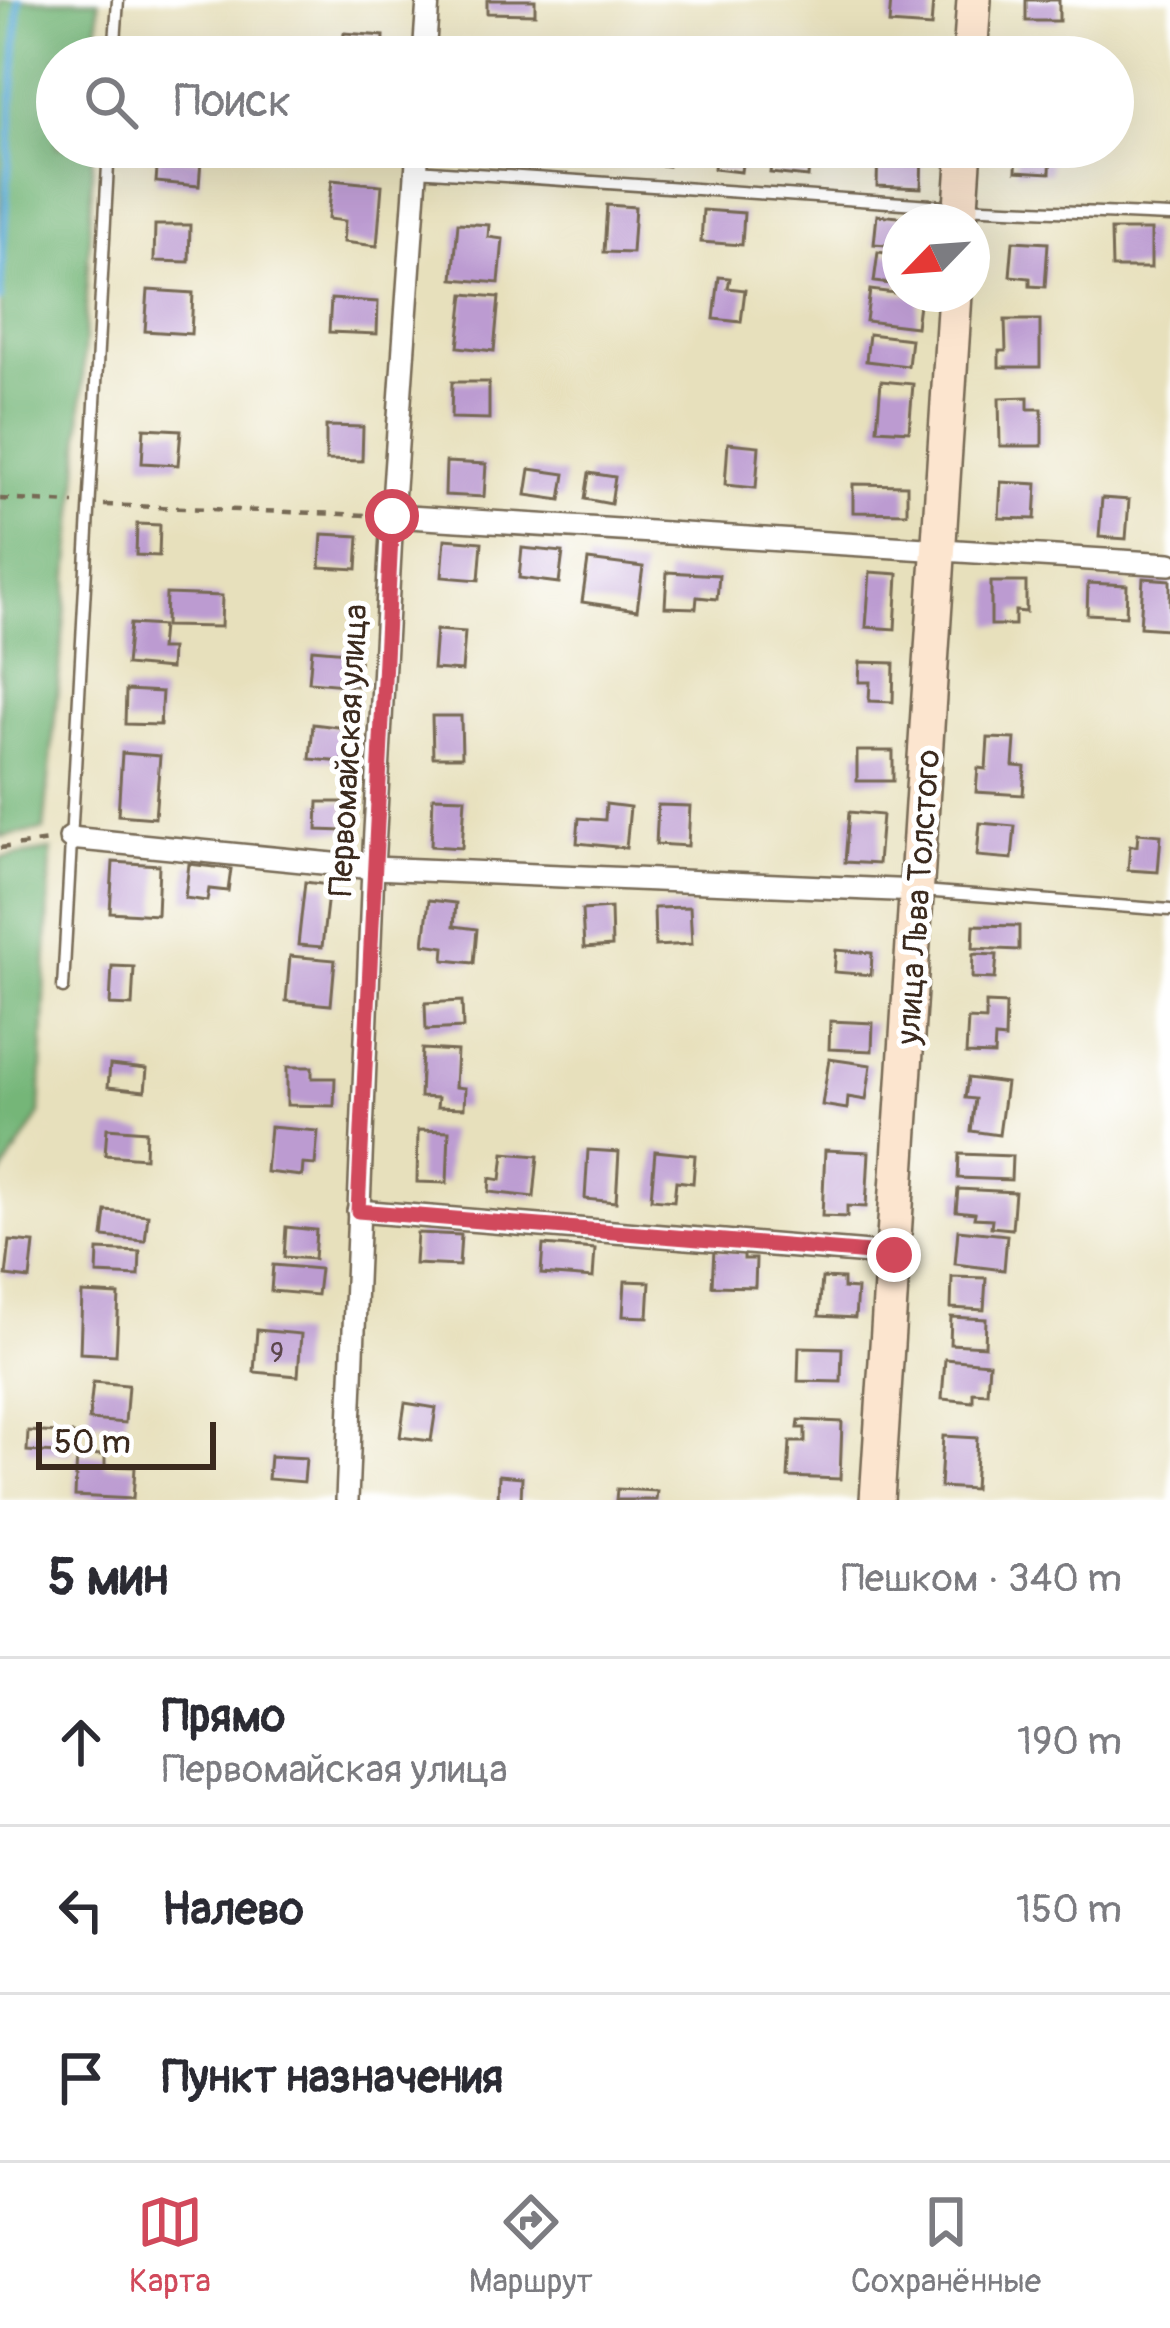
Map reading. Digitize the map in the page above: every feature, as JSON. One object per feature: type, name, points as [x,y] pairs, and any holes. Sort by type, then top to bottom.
[{"type":"street","points":[[425,36],[428,0]]},
{"type":"street","points":[[971,36],[974,0]]},
{"type":"street","points":[[962,204],[964,168]]},
{"type":"street","name":"Первомайская улица","points":[[347,1500],[373,868],[416,170]]},
{"type":"street","name":"улица Льва Толстого","points":[[877,1500],[954,312]]},
{"type":"street","points":[[392,516],[1170,564]]},
{"type":"street","points":[[70,838],[373,868],[918,891]]},
{"type":"street","points":[[358,1211],[894,1255]]},
{"type":"lane","points":[[115,36],[118,0]]},
{"type":"lane","points":[[63,988],[108,168]]},
{"type":"lane","points":[[416,170],[882,208]]},
{"type":"lane","points":[[990,215],[1170,216]]},
{"type":"lane","points":[[918,891],[1170,910]]},
{"type":"path","points":[[0,499],[392,516]]},
{"type":"path","points":[[0,848],[70,838]]},
{"type":"green space","points":[[0,0],[99,0],[98,36],[36,36],[36,168],[92,168],[79,471],[44,830],[0,837]]},
{"type":"green space","points":[[51,850],[40,1114],[0,1178],[0,858]]},
{"type":"building","points":[[487,0],[535,0],[535,14],[487,13]]},
{"type":"building","points":[[891,0],[933,0],[931,27],[889,24]]},
{"type":"building","points":[[1026,0],[1059,0],[1059,21],[1026,21]]},
{"type":"building","points":[[157,168],[200,168],[199,186],[156,182]]},
{"type":"building","points":[[771,168],[809,168],[808,177],[770,173]]},
{"type":"building","points":[[877,168],[921,168],[921,188],[877,186]]},
{"type":"building","points":[[1016,168],[1050,168],[1050,173]]},
{"type":"building","points":[[332,180],[382,185],[377,246],[343,242],[345,221],[328,219]]},
{"type":"building","points":[[607,205],[635,207],[632,253],[604,252]]},
{"type":"building","points":[[703,210],[744,213],[742,245],[701,242]]},
{"type":"building","points":[[877,215],[882,215],[882,245],[874,244]]},
{"type":"building","points":[[458,223],[489,225],[488,237],[503,239],[499,283],[453,279]]},
{"type":"building","points":[[155,225],[190,225],[189,262],[154,261]]},
{"type":"building","points":[[1111,230],[1151,230],[1151,268],[1112,268]]},
{"type":"building","points":[[1013,241],[1048,243],[1045,287],[1030,286],[1030,278],[1010,276]]},
{"type":"building","points":[[878,252],[882,253],[882,283],[874,282]]},
{"type":"building","points":[[719,277],[730,278],[728,288],[745,290],[741,322],[714,319]]},
{"type":"building","points":[[148,290],[193,293],[191,334],[145,331]]},
{"type":"building","points":[[870,290],[882,291],[882,312],[918,312],[916,327],[866,321]]},
{"type":"building","points":[[464,294],[499,297],[494,351],[458,347]]},
{"type":"building","points":[[331,299],[378,302],[377,334],[329,332]]},
{"type":"building","points":[[1005,320],[1040,320],[1040,367],[999,367],[999,351],[1006,351]]},
{"type":"building","points":[[869,334],[911,339],[908,366],[866,361]]},
{"type":"building","points":[[881,381],[913,384],[909,431],[877,429]]},
{"type":"building","points":[[452,382],[489,382],[489,419],[451,418]]},
{"type":"building","points":[[1028,397],[1028,409],[1042,409],[1042,446],[1000,446],[999,398]]},
{"type":"building","points":[[326,426],[363,427],[362,461],[326,460]]},
{"type":"building","points":[[144,428],[181,430],[178,465],[142,463]]},
{"type":"building","points":[[728,443],[759,446],[756,488],[725,485]]},
{"type":"building","points":[[446,462],[486,464],[484,497],[445,495]]},
{"type":"building","points":[[530,469],[565,474],[561,500],[526,495]]},
{"type":"building","points":[[589,473],[615,477],[611,504],[585,499]]},
{"type":"building","points":[[1001,482],[1037,484],[1035,519],[999,518]]},
{"type":"building","points":[[853,484],[907,485],[907,513],[853,512]]},
{"type":"building","points":[[1102,498],[1129,500],[1126,539],[1099,537]]},
{"type":"building","points":[[137,524],[160,525],[159,556],[136,555]]},
{"type":"building","points":[[322,534],[359,536],[357,569],[320,567]]},
{"type":"building","points":[[445,539],[482,542],[479,580],[442,577]]},
{"type":"building","points":[[522,548],[563,552],[559,583],[519,578]]},
{"type":"building","points":[[588,560],[643,567],[637,610],[582,602]]},
{"type":"building","points":[[667,572],[719,575],[717,599],[697,597],[696,608],[665,607]]},
{"type":"building","points":[[870,572],[898,574],[895,629],[866,627]]},
{"type":"building","points":[[1143,578],[1170,580],[1167,629],[1140,627]]},
{"type":"building","points":[[991,582],[1026,582],[1026,612],[1015,611],[1015,625],[991,625]]},
{"type":"building","points":[[1088,583],[1127,585],[1126,616],[1087,614]]},
{"type":"building","points":[[166,594],[222,596],[221,627],[165,626]]},
{"type":"building","points":[[130,624],[162,626],[160,649],[171,649],[170,669],[126,665]]},
{"type":"building","points":[[436,630],[465,632],[462,671],[433,669]]},
{"type":"building","points":[[312,649],[360,653],[357,686],[309,682]]},
{"type":"building","points":[[860,662],[894,663],[893,702],[869,701],[870,682],[859,682]]},
{"type":"building","points":[[126,690],[162,692],[160,725],[125,724]]},
{"type":"building","points":[[432,716],[461,716],[462,757],[433,757]]},
{"type":"building","points":[[313,724],[346,728],[343,762],[310,759]]},
{"type":"building","points":[[988,738],[1015,739],[1013,766],[1025,767],[1023,795],[976,792],[978,768],[986,769]]},
{"type":"building","points":[[857,751],[893,751],[893,781],[857,781]]},
{"type":"building","points":[[122,753],[160,756],[155,818],[118,815]]},
{"type":"building","points":[[433,797],[465,798],[462,848],[431,846]]},
{"type":"building","points":[[318,802],[345,802],[344,831],[317,830]]},
{"type":"building","points":[[606,804],[630,807],[626,848],[577,843],[579,818],[605,820]]},
{"type":"building","points":[[658,805],[690,806],[688,846],[656,844]]},
{"type":"building","points":[[849,812],[882,815],[878,864],[845,862]]},
{"type":"building","points":[[980,823],[1015,826],[1012,859],[977,856]]},
{"type":"building","points":[[1138,833],[1161,835],[1158,872],[1128,870],[1130,846],[1137,846]]},
{"type":"building","points":[[113,862],[159,865],[157,915],[110,912]]},
{"type":"building","points":[[189,864],[231,869],[228,891],[209,889],[207,901],[185,898]]},
{"type":"building","points":[[305,882],[329,885],[322,947],[298,945]]},
{"type":"building","points":[[429,900],[456,903],[454,926],[477,929],[474,963],[444,960],[445,947],[424,944]]},
{"type":"building","points":[[690,907],[692,944],[655,946],[654,908]]},
{"type":"building","points":[[611,908],[612,946],[584,948],[582,910]]},
{"type":"building","points":[[974,925],[1019,926],[1019,950],[973,948]]},
{"type":"building","points":[[836,950],[872,953],[871,975],[834,972]]},
{"type":"building","points":[[973,954],[997,955],[995,979],[972,978]]},
{"type":"building","points":[[290,956],[335,960],[331,1005],[286,1001]]},
{"type":"building","points":[[112,966],[134,967],[132,1006],[110,1005]]},
{"type":"building","points":[[462,1001],[463,1028],[426,1030],[425,1003]]},
{"type":"building","points":[[986,1003],[1006,1004],[1005,1039],[995,1038],[994,1055],[966,1054],[968,1019],[986,1020]]},
{"type":"building","points":[[830,1021],[873,1023],[872,1051],[829,1049]]},
{"type":"building","points":[[422,1049],[457,1051],[455,1087],[465,1088],[464,1108],[437,1107],[438,1098],[420,1097]]},
{"type":"building","points":[[829,1059],[871,1065],[866,1100],[848,1097],[847,1109],[822,1105]]},
{"type":"building","points":[[110,1065],[147,1069],[145,1091],[108,1087]]},
{"type":"building","points":[[287,1067],[312,1067],[312,1078],[335,1078],[334,1106],[287,1105]]},
{"type":"building","points":[[968,1078],[1006,1083],[999,1135],[971,1131],[975,1099],[965,1098]]},
{"type":"building","points":[[270,1127],[318,1131],[315,1165],[303,1164],[302,1176],[266,1172]]},
{"type":"building","points":[[107,1128],[146,1131],[145,1158],[105,1155]]},
{"type":"building","points":[[418,1130],[449,1131],[447,1183],[417,1182]]},
{"type":"building","points":[[588,1150],[619,1152],[616,1202],[585,1199]]},
{"type":"building","points":[[825,1150],[869,1152],[866,1207],[847,1206],[847,1217],[822,1216]]},
{"type":"building","points":[[655,1151],[695,1155],[693,1183],[676,1181],[674,1201],[651,1199]]},
{"type":"building","points":[[504,1153],[538,1156],[534,1197],[489,1192],[490,1178],[501,1180]]},
{"type":"building","points":[[959,1154],[1012,1156],[1011,1180],[958,1178]]},
{"type":"building","points":[[958,1189],[1015,1192],[1012,1229],[991,1227],[992,1219],[956,1211]]},
{"type":"building","points":[[106,1211],[148,1215],[145,1241],[103,1237]]},
{"type":"building","points":[[286,1227],[316,1230],[314,1259],[284,1257]]},
{"type":"building","points":[[958,1230],[1007,1235],[1004,1270],[955,1264]]},
{"type":"building","points":[[417,1233],[461,1235],[459,1266],[415,1264]]},
{"type":"building","points":[[10,1241],[34,1243],[30,1279],[6,1276]]},
{"type":"building","points":[[543,1245],[595,1249],[593,1278],[541,1274]]},
{"type":"building","points":[[98,1250],[140,1252],[139,1276],[97,1274]]},
{"type":"building","points":[[714,1250],[744,1252],[744,1259],[756,1259],[755,1287],[712,1286]]},
{"type":"building","points":[[273,1265],[320,1269],[317,1295],[271,1291]]},
{"type":"building","points":[[952,1277],[986,1278],[984,1310],[951,1308]]},
{"type":"building","points":[[822,1278],[843,1279],[843,1288],[857,1289],[855,1318],[819,1316]]},
{"type":"building","points":[[625,1281],[650,1282],[648,1317],[623,1316]]},
{"type":"building","points":[[82,1293],[119,1295],[116,1355],[80,1353]]},
{"type":"building","points":[[951,1317],[986,1319],[985,1346],[950,1344]]},
{"type":"building","points":[[257,1330],[301,1334],[298,1376],[254,1372]]},
{"type":"building","points":[[799,1347],[842,1348],[841,1382],[798,1381]]},
{"type":"building","points":[[945,1359],[989,1363],[987,1393],[973,1392],[973,1402],[942,1399]]},
{"type":"building","points":[[93,1382],[128,1385],[125,1423],[89,1420]]},
{"type":"building","points":[[405,1403],[436,1408],[431,1441],[400,1437]]},
{"type":"building","points":[[799,1420],[842,1422],[840,1479],[788,1477],[790,1442],[805,1442],[805,1428],[798,1428]]},
{"type":"building","points":[[28,1431],[73,1434],[71,1454],[27,1451]]},
{"type":"building","points":[[943,1436],[977,1438],[974,1489],[940,1487]]},
{"type":"building","points":[[77,1454],[105,1455],[105,1466],[135,1467],[133,1499],[75,1496]]},
{"type":"building","points":[[270,1456],[306,1458],[304,1482],[268,1479]]},
{"type":"building","points":[[499,1475],[522,1477],[521,1500],[498,1500]]},
{"type":"building","points":[[617,1489],[657,1491],[656,1500],[616,1500]]},
{"type":"waterway","points":[[0,298],[19,0]]},
{"type":"route","points":[[392,516],[358,1211],[894,1255]]}]
